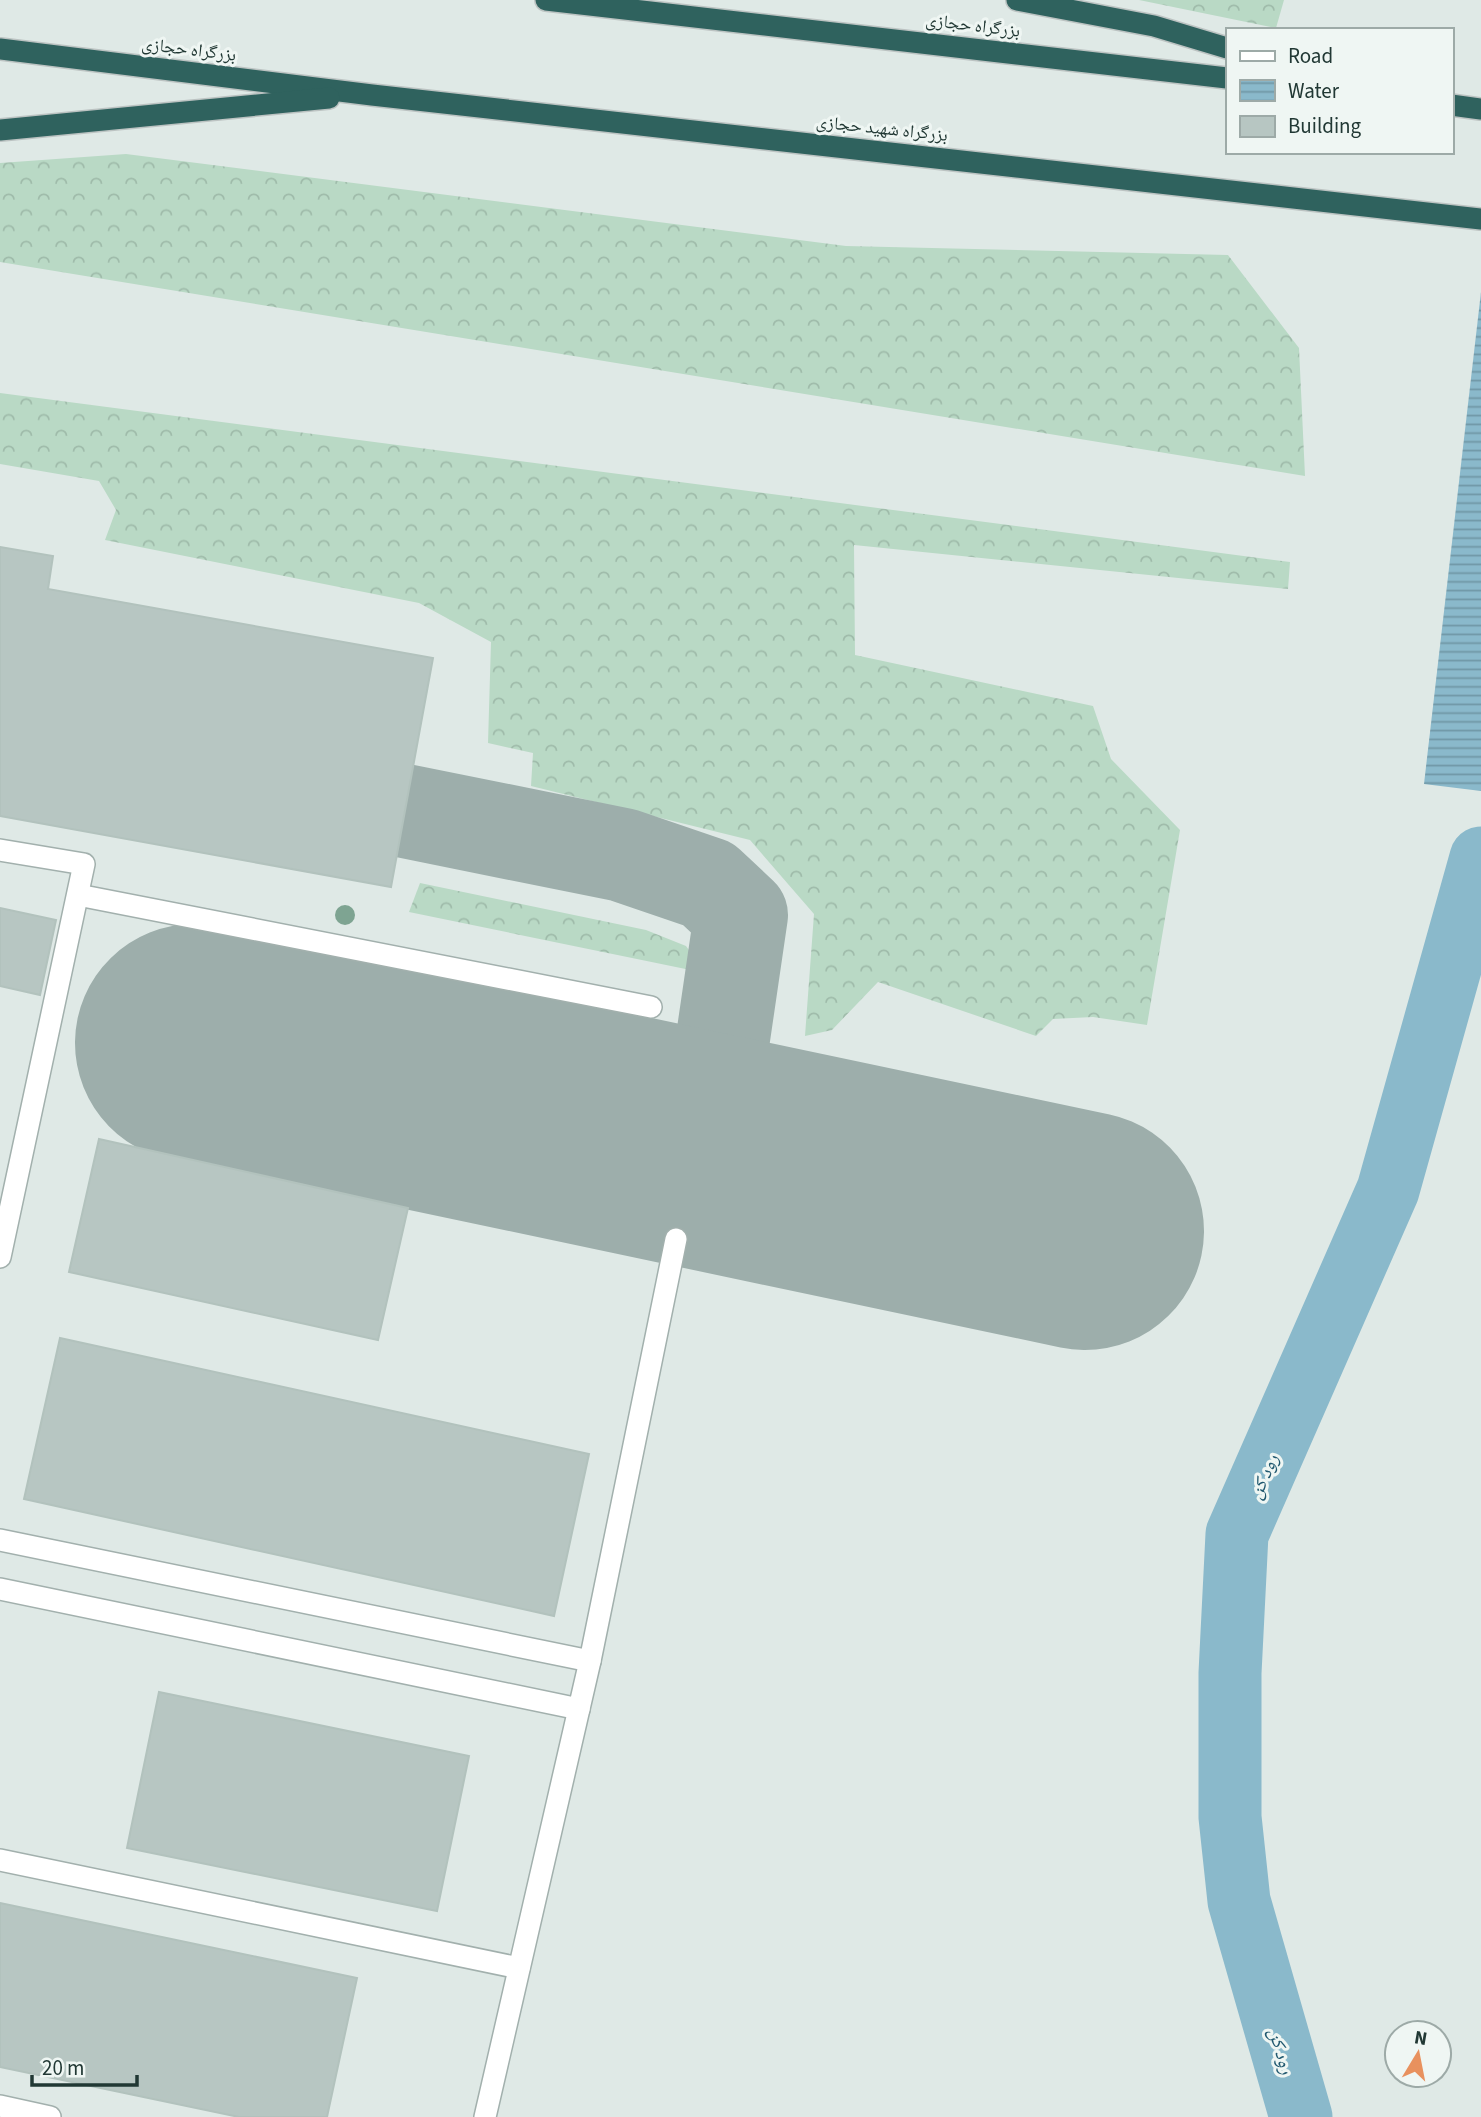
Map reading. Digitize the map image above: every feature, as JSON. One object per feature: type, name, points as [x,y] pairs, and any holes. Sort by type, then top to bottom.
[{"type":"highway","name":"بزرگراه حجازی","points":[[546,0],[792,26],[1226,79]]},
{"type":"highway","points":[[1017,0],[1154,26],[1226,48]]},
{"type":"highway","name":"بزرگراه حجازی","points":[[0,49],[372,94]]},
{"type":"highway","points":[[0,130],[372,94]]},
{"type":"highway","name":"بزرگراه شهید حجازی","points":[[372,94],[1481,219]]},
{"type":"highway","points":[[1453,105],[1481,108]]},
{"type":"lane","points":[[0,850],[85,864],[0,1257]]},
{"type":"lane","points":[[78,894],[651,1007]]},
{"type":"lane","points":[[485,2117],[590,1661],[676,1239]]},
{"type":"lane","points":[[0,1540],[590,1661]]},
{"type":"lane","points":[[0,1589],[579,1709]]},
{"type":"lane","points":[[0,1860],[519,1968]]},
{"type":"lane","points":[[0,2106],[50,2117]]},
{"type":"green space","points":[[1139,0],[1284,0],[1276,28]]},
{"type":"green space","points":[[126,154],[846,246],[1228,255],[1299,348],[1305,476],[0,262],[0,163]]},
{"type":"green space","points":[[0,393],[1290,562],[1288,589],[854,545],[855,655],[1093,706],[1111,759],[1180,830],[1147,1025],[1093,1017],[1053,1019],[1036,1036],[878,982],[832,1030],[805,1036],[814,914],[750,840],[531,786],[533,753],[488,743],[491,642],[419,603],[105,540],[116,510],[99,481],[0,464]]},
{"type":"green space","points":[[420,883],[646,930],[686,946],[705,973],[409,912]]},
{"type":"water","points":[[1481,292],[1481,791],[1424,784]]},
{"type":"building","points":[[0,547],[53,556],[48,589],[433,658],[391,887],[0,816]]},
{"type":"building","points":[[0,908],[56,920],[40,995],[0,986]]},
{"type":"building","points":[[99,1139],[408,1208],[378,1340],[69,1272]]},
{"type":"building","points":[[60,1338],[589,1454],[554,1616],[24,1499]]},
{"type":"building","points":[[159,1692],[469,1756],[437,1911],[127,1848]]},
{"type":"building","points":[[0,1903],[357,1978],[327,2117],[239,2117],[0,2067]]},
{"type":"waterway","name":"رود کن","points":[[1301,2117],[1239,1901],[1230,1817],[1230,1673],[1237,1534],[1388,1190],[1481,858]]},
{"type":"taxiway","points":[[405,811],[623,855],[708,884],[741,915],[723,1038],[696,1099],[660,1123],[611,1130]]},
{"type":"runway","points":[[194,1043],[1085,1231]]}]
